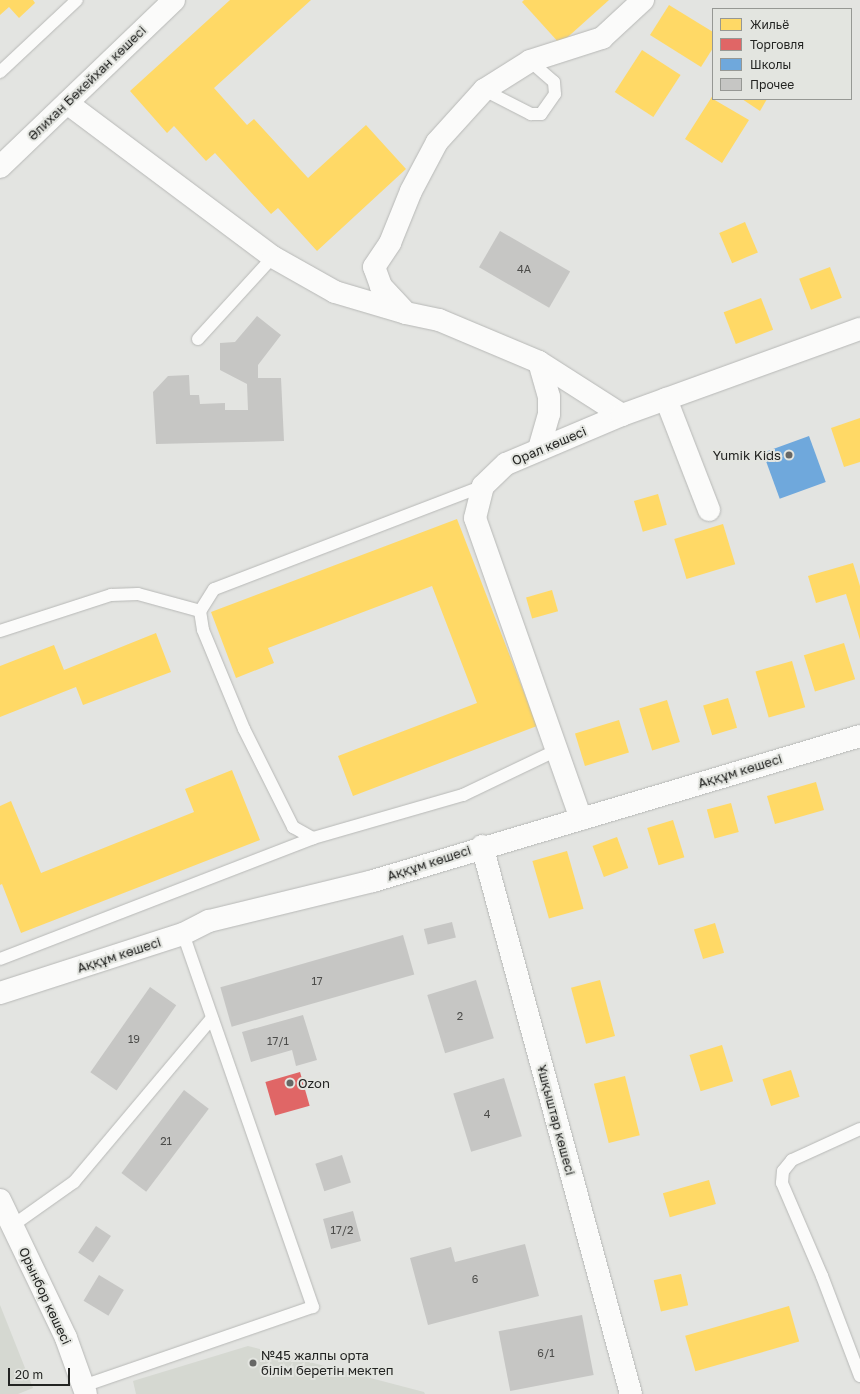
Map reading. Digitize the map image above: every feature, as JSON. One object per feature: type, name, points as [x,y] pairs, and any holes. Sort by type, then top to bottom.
[{"type":"street","name":"Әлихан Бөкейхан көшесі","points":[[0,167],[174,0]]},
{"type":"street","points":[[406,313],[381,286],[374,267],[390,242],[411,191],[437,142],[484,90],[530,61],[602,38],[643,0]]},
{"type":"street","points":[[67,104],[273,256],[335,292],[406,313],[439,320],[539,362],[622,415]]},
{"type":"street","name":"Орал көшесі","points":[[483,486],[506,464],[622,415],[860,329]]},
{"type":"street","points":[[539,362],[548,396],[549,414],[539,450]]},
{"type":"street","points":[[666,399],[709,510]]},
{"type":"street","points":[[483,486],[475,518],[581,818]]},
{"type":"street","name":"Аққұм көшесі","points":[[0,993],[183,934],[209,921],[372,881],[482,846],[860,736]]},
{"type":"street","name":"Ұшқыштар көшесі","points":[[482,846],[631,1394]]},
{"type":"street","name":"Орынбор көшесі","points":[[0,1200],[66,1338],[85,1390]]},
{"type":"lane","points":[[0,72],[77,0]]},
{"type":"lane","points":[[484,90],[531,114],[541,114],[554,94],[554,82],[530,61]]},
{"type":"lane","points":[[198,339],[273,256]]},
{"type":"lane","points":[[313,838],[293,827],[244,730],[214,658],[200,611],[214,589],[483,486]]},
{"type":"lane","points":[[0,631],[111,595],[138,594],[200,611]]},
{"type":"lane","points":[[0,959],[313,838],[463,795],[556,750]]},
{"type":"lane","points":[[85,1390],[313,1307],[183,934]]},
{"type":"lane","points":[[12,1226],[74,1182],[212,1018]]},
{"type":"lane","points":[[860,1129],[792,1160],[783,1171],[782,1183],[822,1276],[860,1376]]},
{"type":"shaded area","points":[[0,1305],[33,1388],[18,1394],[0,1394]]},
{"type":"shaded area","name":"№45 жалпы орта білім беретін мектеп","points":[[248,1346],[424,1392],[425,1394],[136,1394],[133,1381]]},
{"type":"building: Жильё","points":[[0,0],[33,0],[35,3],[19,18],[9,7],[0,15]]},
{"type":"building: Жильё","points":[[230,0],[311,0],[214,88],[247,125],[254,119],[308,178],[366,125],[406,169],[317,251],[278,208],[271,214],[215,153],[206,161],[174,126],[167,133],[130,91]]},
{"type":"building: Жильё","points":[[524,0],[609,0],[560,44],[522,2]]},
{"type":"building: Жильё","points":[[669,5],[712,31],[712,50],[701,67],[650,35]]},
{"type":"building: Жильё","points":[[642,50],[681,75],[653,117],[615,92]]},
{"type":"building: Жильё","points":[[712,97],[712,100],[715,100],[749,120],[722,163],[685,139]]},
{"type":"building: Жильё","points":[[744,100],[766,100],[760,111]]},
{"type":"building: Жильё","points":[[745,222],[758,252],[732,263],[719,233]]},
{"type":"building: Жильё","points":[[830,267],[842,298],[811,310],[799,279]]},
{"type":"building: Жильё","points":[[761,298],[773,330],[736,344],[724,312]]},
{"type":"building: Жильё","points":[[860,418],[860,462],[844,467],[831,428]]},
{"type":"building: Жильё","points":[[658,494],[667,525],[643,532],[634,501]]},
{"type":"building: Жильё","points":[[457,519],[537,726],[353,796],[338,756],[477,703],[432,586],[268,648],[274,663],[236,678],[211,612]]},
{"type":"building: Жильё","points":[[723,524],[735,564],[687,579],[674,539]]},
{"type":"building: Жильё","points":[[853,563],[860,586],[860,640],[846,594],[816,603],[808,576]]},
{"type":"building: Жильё","points":[[552,590],[558,611],[532,619],[526,597]]},
{"type":"building: Жильё","points":[[156,633],[171,672],[83,705],[76,687],[0,717],[0,666],[54,645],[64,670]]},
{"type":"building: Жильё","points":[[844,643],[855,679],[815,692],[804,655]]},
{"type":"building: Жильё","points":[[792,661],[805,707],[769,718],[755,671]]},
{"type":"building: Жильё","points":[[728,698],[737,728],[712,735],[703,706]]},
{"type":"building: Жильё","points":[[667,700],[680,742],[652,751],[639,708]]},
{"type":"building: Жильё","points":[[619,720],[629,753],[585,766],[575,733]]},
{"type":"building: Жильё","points":[[232,770],[260,840],[21,933],[2,884],[0,885],[0,806],[11,801],[41,873],[194,812],[185,789]]},
{"type":"building: Жильё","points":[[816,782],[824,810],[775,824],[767,796]]},
{"type":"building: Жильё","points":[[731,803],[739,832],[715,838],[707,809]]},
{"type":"building: Жильё","points":[[673,820],[684,857],[659,865],[647,828]]},
{"type":"building: Жильё","points":[[617,837],[628,868],[604,877],[593,846]]},
{"type":"building: Жильё","points":[[567,851],[584,909],[549,919],[532,861]]},
{"type":"building: Жильё","points":[[715,923],[724,953],[703,959],[694,929]]},
{"type":"building: Жильё","points":[[600,980],[615,1036],[586,1044],[571,988]]},
{"type":"building: Жильё","points":[[722,1045],[733,1081],[701,1091],[689,1055]]},
{"type":"building: Жильё","points":[[791,1070],[800,1097],[771,1106],[762,1079]]},
{"type":"building: Жильё","points":[[625,1076],[640,1135],[609,1143],[594,1084]]},
{"type":"building: Жильё","points":[[709,1180],[716,1204],[670,1217],[663,1193]]},
{"type":"building: Жильё","points":[[681,1274],[688,1305],[661,1311],[654,1280]]},
{"type":"building: Жильё","points":[[789,1306],[799,1342],[695,1371],[685,1336]]},
{"type":"building: Торговля","points":[[300,1072],[310,1106],[275,1116],[265,1082]]},
{"type":"building: Школы","points":[[809,436],[826,482],[780,499],[763,453]]},
{"type":"building: Прочее","points":[[500,231],[570,272],[549,308],[479,267]]},
{"type":"building: Прочее","points":[[257,316],[281,335],[258,365],[258,378],[281,378],[284,441],[156,444],[153,392],[168,376],[189,375],[190,395],[199,395],[200,404],[225,403],[225,410],[248,410],[247,384],[220,370],[220,343],[235,342]]},
{"type":"building: Прочее","points":[[452,922],[456,938],[428,945],[424,929]]},
{"type":"building: Прочее","points":[[403,935],[414,974],[232,1027],[220,987]]},
{"type":"building: Прочее","points":[[476,980],[494,1038],[445,1053],[427,995]]},
{"type":"building: Прочее","points":[[150,987],[176,1005],[117,1091],[90,1072]]},
{"type":"building: Прочее","points":[[303,1015],[317,1060],[296,1066],[292,1050],[251,1062],[242,1032]]},
{"type":"building: Прочее","points":[[504,1078],[522,1136],[471,1152],[453,1093]]},
{"type":"building: Прочее","points":[[184,1090],[209,1109],[146,1192],[121,1173]]},
{"type":"building: Прочее","points":[[342,1155],[351,1183],[324,1191],[315,1164]]},
{"type":"building: Прочее","points":[[353,1211],[361,1241],[331,1249],[323,1219]]},
{"type":"building: Прочее","points":[[96,1226],[111,1236],[93,1263],[78,1253]]},
{"type":"building: Прочее","points":[[525,1244],[539,1296],[428,1325],[410,1258],[451,1247],[455,1262]]},
{"type":"building: Прочее","points":[[99,1275],[124,1290],[108,1316],[84,1301]]},
{"type":"building: Прочее","points":[[582,1315],[594,1375],[510,1391],[499,1331]]},
{"type":"place","name":"Yumik Kids","points":[[789,455]]},
{"type":"place","name":"Ozon","points":[[290,1083]]},
{"type":"place","name":"№45 жалпы орта білім беретін мектеп","points":[[253,1363]]}]
